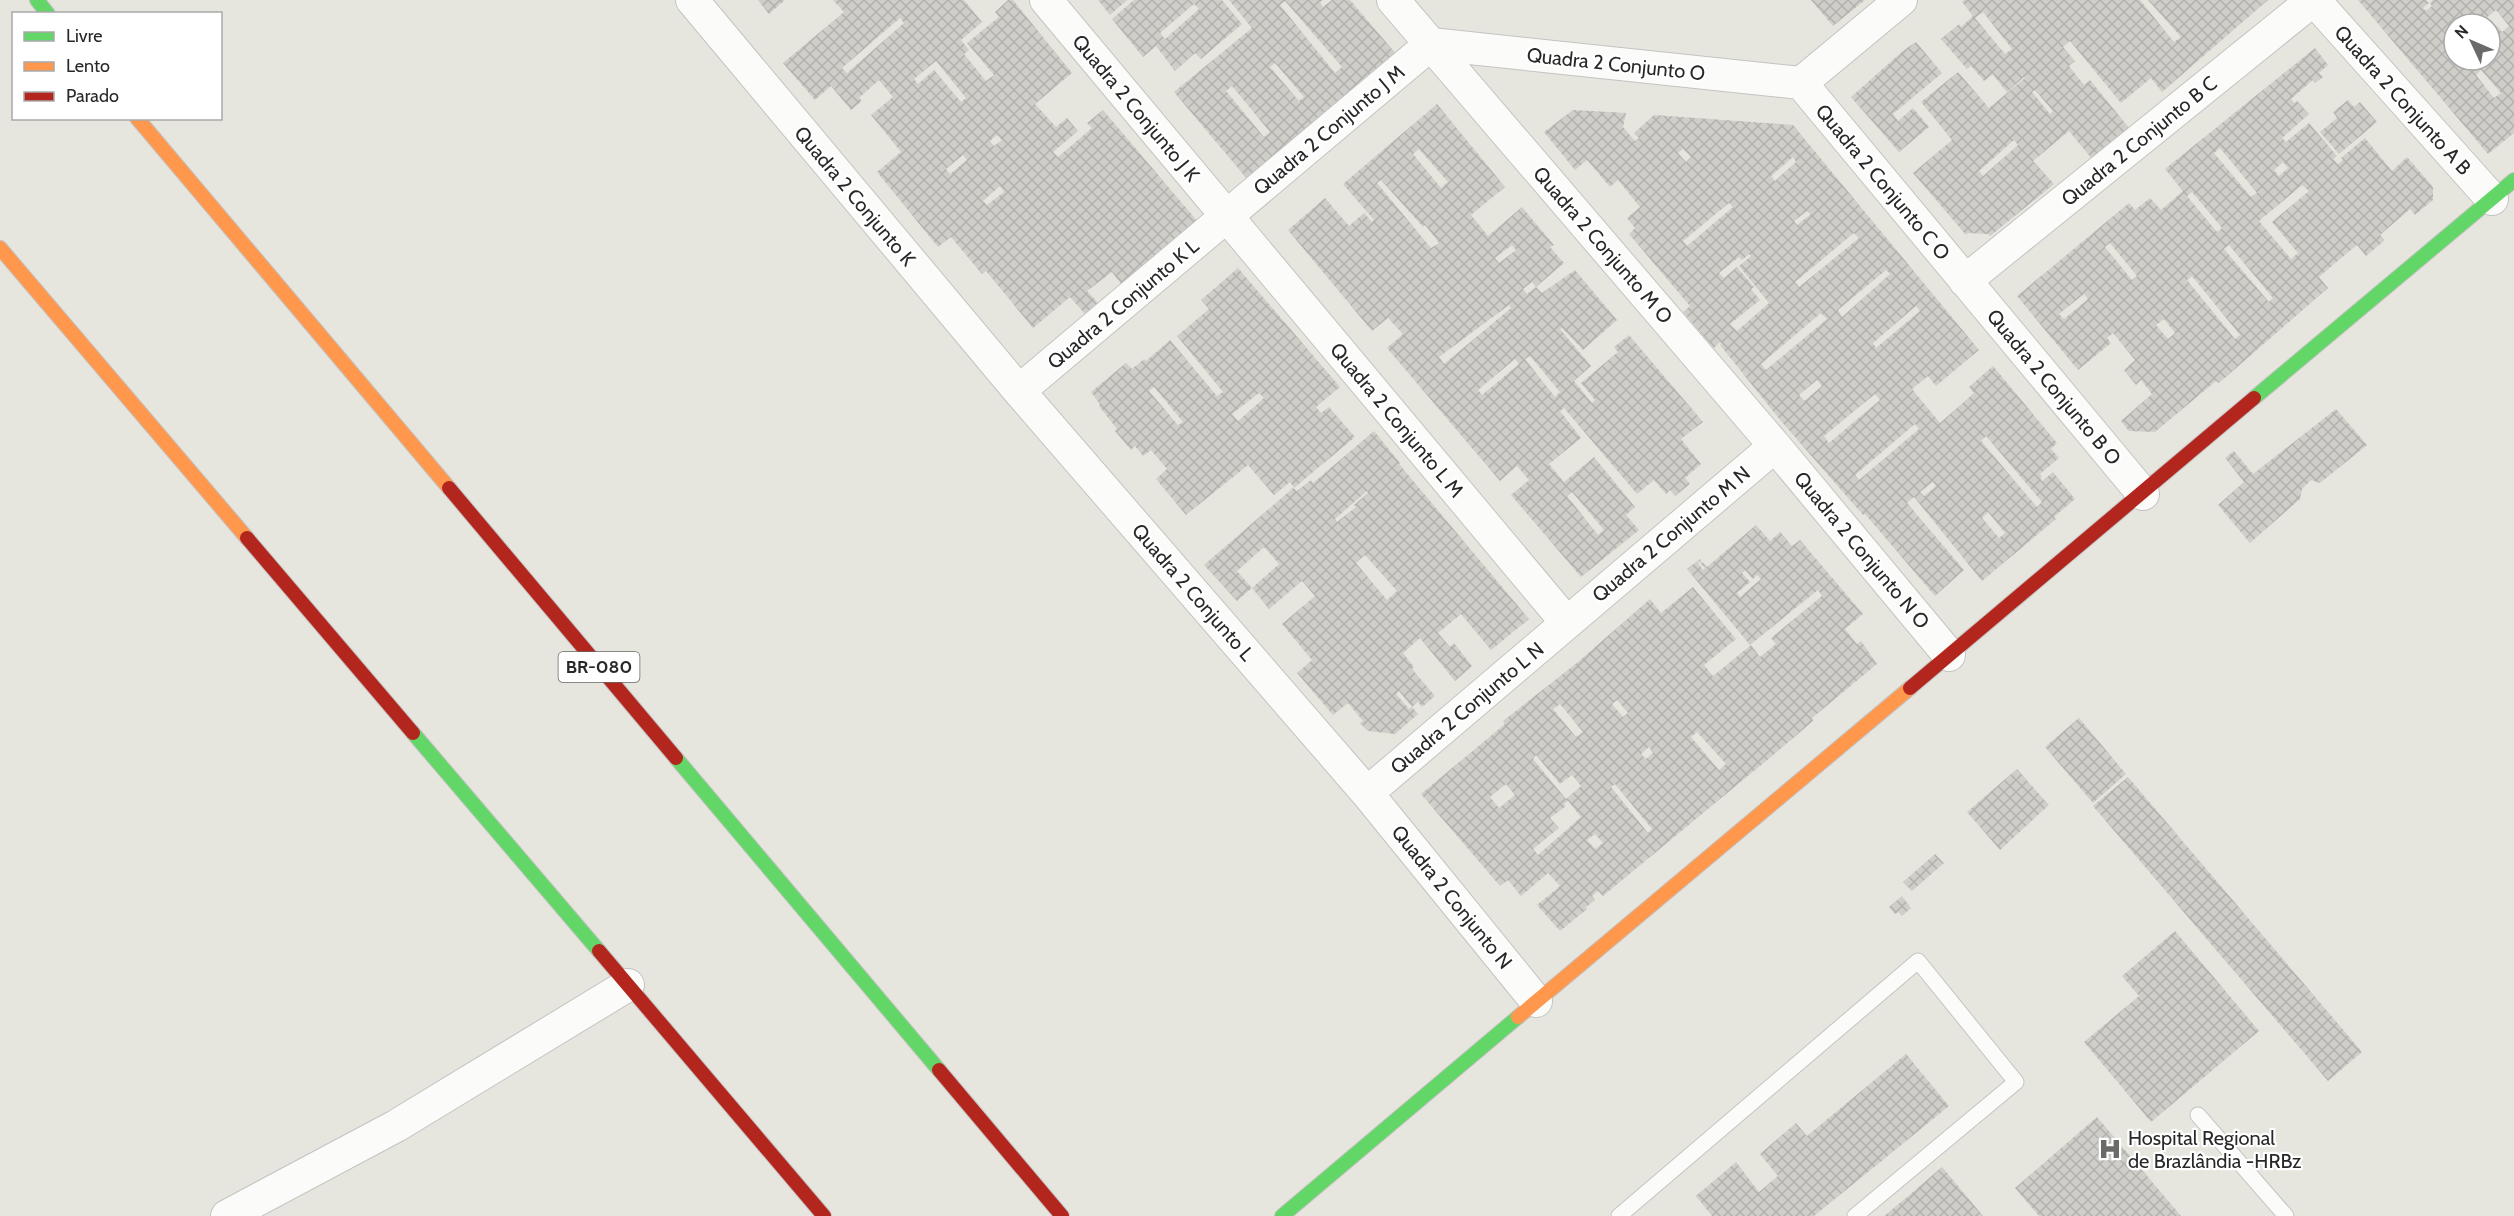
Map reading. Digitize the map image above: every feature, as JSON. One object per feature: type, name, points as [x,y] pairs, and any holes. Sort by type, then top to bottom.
[{"type":"main road","points":[[37,0],[46,12]]},
{"type":"main road","name":"BR-080","points":[[139,120],[1062,1216]]},
{"type":"main road","points":[[1282,1216],[2503,190]]},
{"type":"main road","points":[[0,248],[824,1216]]},
{"type":"street","name":"Quadra 2 Conjunto K","points":[[692,0],[1019,391]]},
{"type":"street","name":"Quadra 2 Conjunto J K","points":[[1046,0],[1227,216]]},
{"type":"street","name":"Quadra 2 Conjunto M O","points":[[1393,0],[1775,446]]},
{"type":"street","points":[[1801,83],[1901,0]]},
{"type":"street","name":"Quadra 2 Conjunto A B","points":[[2313,0],[2503,190]]},
{"type":"street","name":"Quadra 2 Conjunto B C","points":[[1965,281],[2313,0]]},
{"type":"street","name":"Quadra 2 Conjunto J M","points":[[1227,216],[1431,44]]},
{"type":"street","name":"Quadra 2 Conjunto O","points":[[1431,44],[1801,83]]},
{"type":"street","name":"Quadra 2 Conjunto C O","points":[[1801,83],[1965,281]]},
{"type":"street","name":"Quadra 2 Conjunto K L","points":[[1019,391],[1227,216]]},
{"type":"street","name":"Quadra 2 Conjunto L M","points":[[1227,216],[1567,623]]},
{"type":"street","name":"Quadra 2 Conjunto B O","points":[[1965,281],[2143,494]]},
{"type":"street","name":"Quadra 2 Conjunto L","points":[[1019,391],[1367,793]]},
{"type":"street","name":"Quadra 2 Conjunto M N","points":[[1567,623],[1775,446]]},
{"type":"street","name":"Quadra 2 Conjunto N O","points":[[1775,446],[1949,655]]},
{"type":"street","name":"Quadra 2 Conjunto L N","points":[[1367,793],[1567,623]]},
{"type":"street","name":"Quadra 2 Conjunto N","points":[[1367,793],[1536,1001]]},
{"type":"street","points":[[227,1216],[396,1126],[628,985]]},
{"type":"lane","points":[[1619,1216],[1918,961],[2016,1082],[1855,1216]]},
{"type":"lane","points":[[2198,1115],[2286,1216]]},
{"type":"building","points":[[758,0],[785,0],[769,14]]},
{"type":"building","points":[[833,0],[964,0],[982,22],[961,40],[969,50],[964,54],[986,81],[994,75],[967,43],[999,17],[995,12],[1008,0],[1013,0],[1072,73],[1035,104],[1056,127],[1067,118],[1078,131],[1053,152],[1058,157],[1092,128],[1087,123],[1103,110],[1198,222],[1121,284],[1112,272],[1087,291],[1098,303],[1085,314],[1070,297],[1033,328],[986,271],[982,274],[951,237],[938,247],[877,172],[901,152],[871,115],[893,97],[879,80],[859,98],[862,101],[851,110],[831,86],[815,100],[783,63],[844,12]],"holes":[[[900,18],[904,23],[847,73],[842,68]],[[936,61],[966,98],[961,102],[934,70],[918,84],[914,79]],[[997,135],[1002,140],[994,146],[990,141]],[[963,155],[967,160],[950,174],[946,169]],[[1000,186],[1004,192],[987,205],[983,201]]]},
{"type":"building","points":[[1098,0],[1127,0],[1110,15]]},
{"type":"building","points":[[1134,0],[1222,0],[1242,24],[1201,59],[1195,53],[1175,71],[1156,46],[1143,57],[1112,19]],"holes":[[[1194,4],[1199,9],[1165,39],[1160,33]]]},
{"type":"building","points":[[1229,0],[1323,0],[1320,2],[1323,7],[1332,0],[1350,0],[1397,55],[1248,180],[1174,92],[1252,28]],"holes":[[[1285,1],[1342,67],[1335,73],[1280,5]],[[1275,63],[1304,97],[1299,101],[1270,67]],[[1232,86],[1270,132],[1264,137],[1226,91]]]},
{"type":"building","points":[[1811,0],[1865,0],[1833,26]]},
{"type":"building","points":[[1964,0],[2140,0],[2174,42],[2181,37],[2148,0],[2268,0],[2162,92],[2151,78],[2121,103],[2070,41],[2063,47],[2075,61],[2069,66],[2084,85],[2090,80],[2129,128],[2092,159],[2069,131],[2033,161],[2054,184],[1990,236],[1968,233],[1966,235],[1913,173],[1952,140],[1921,102],[1958,72],[1989,108],[2025,78],[2007,92],[1993,75],[1996,72],[1984,81],[1971,66],[1967,69],[1941,39],[1959,24],[1961,27],[1973,16],[1962,2]],"holes":[[[1983,12],[2012,49],[2005,54],[1975,18]],[[2035,90],[2053,111],[2050,114],[2032,92]],[[2014,140],[2018,145],[1983,176],[1979,171]]]},
{"type":"building","points":[[2358,0],[2426,0],[2429,3],[2423,8],[2426,11],[2432,6],[2430,3],[2433,0],[2514,0],[2514,133],[2488,154]]},
{"type":"building","points":[[1916,42],[1942,73],[1893,114],[1898,121],[1913,108],[1929,127],[1899,152],[1851,97]]},
{"type":"building","points":[[2315,48],[2328,65],[2319,73],[2323,77],[2315,83],[2313,80],[2291,99],[2294,103],[2297,101],[2309,114],[2282,138],[2286,142],[2309,123],[2337,156],[2333,159],[2338,164],[2343,160],[2341,158],[2365,138],[2392,171],[2407,157],[2433,187],[2433,200],[2415,215],[2410,209],[2380,235],[2385,240],[2366,256],[2357,245],[2334,264],[2319,277],[2328,288],[2219,383],[2216,381],[2155,432],[2129,431],[2121,421],[2152,394],[2141,380],[2136,385],[2124,370],[2135,360],[2113,333],[2107,338],[2111,343],[2078,370],[2017,296],[2129,203],[2135,210],[2150,198],[2161,210],[2183,191],[2165,169]],"holes":[[[2220,148],[2257,193],[2251,197],[2214,153]],[[2283,162],[2288,168],[2279,176],[2274,170]],[[2302,185],[2309,191],[2272,222],[2298,253],[2291,259],[2259,221]],[[2192,192],[2222,228],[2217,232],[2187,196]],[[2110,243],[2137,276],[2132,280],[2105,247]],[[2229,245],[2273,298],[2269,302],[2224,249]],[[2192,276],[2240,335],[2235,339],[2187,280]],[[2084,294],[2088,299],[2064,319],[2059,314]],[[2164,319],[2175,333],[2168,339],[2156,325]]]},
{"type":"building","points":[[2348,100],[2354,107],[2360,102],[2377,122],[2339,154],[2320,132],[2337,118],[2333,112]]},
{"type":"building","points":[[1437,104],[1505,187],[1471,215],[1488,236],[1522,207],[1554,245],[1550,247],[1564,263],[1536,287],[1542,293],[1575,270],[1617,320],[1583,350],[1562,328],[1560,329],[1591,366],[1574,381],[1592,403],[1595,400],[1581,383],[1618,352],[1614,347],[1629,335],[1703,422],[1681,439],[1701,464],[1685,478],[1690,484],[1675,496],[1670,490],[1666,494],[1654,480],[1637,494],[1564,408],[1560,411],[1581,438],[1549,464],[1564,482],[1594,457],[1635,507],[1626,515],[1639,530],[1581,577],[1511,495],[1529,480],[1517,466],[1500,481],[1387,348],[1403,334],[1388,318],[1372,331],[1288,230],[1325,198],[1349,226],[1364,213],[1372,222],[1374,220],[1343,184]],"holes":[[[1419,149],[1448,182],[1441,188],[1413,154]],[[1381,180],[1423,227],[1425,225],[1439,243],[1431,248],[1377,183]],[[1512,245],[1516,250],[1499,263],[1495,258]],[[1532,282],[1536,287],[1527,294],[1523,289]],[[1509,305],[1511,308],[1444,364],[1439,357]],[[1530,356],[1560,392],[1555,397],[1525,359]],[[1515,359],[1519,364],[1482,395],[1478,390]],[[1572,492],[1604,530],[1598,535],[1567,496]]]},
{"type":"building","points":[[1573,110],[1626,113],[1623,127],[1635,141],[1639,138],[1634,133],[1654,115],[1793,125],[1979,350],[1936,386],[1928,376],[1912,389],[1940,423],[1974,393],[1969,387],[1993,366],[2057,443],[2051,449],[2059,458],[2040,474],[2042,477],[2040,478],[2042,481],[2053,472],[2075,499],[2054,517],[2056,519],[1982,581],[1914,497],[1907,503],[1964,570],[1935,596],[1781,421],[1720,345],[1722,344],[1720,342],[1714,348],[1683,312],[1690,306],[1629,234],[1635,228],[1627,218],[1640,207],[1618,180],[1610,187],[1587,160],[1575,170],[1544,132]],"holes":[[[1683,149],[1691,157],[1686,162],[1678,153]],[[1793,157],[1796,162],[1775,181],[1771,176]],[[1729,203],[1733,207],[1687,246],[1683,241]],[[1807,211],[1811,214],[1797,225],[1794,221]],[[1854,233],[1859,238],[1799,287],[1795,282]],[[1749,254],[1751,256],[1739,266],[1769,303],[1737,331],[1730,324],[1760,300],[1751,289],[1754,287],[1737,267],[1724,278],[1719,273],[1739,257],[1742,260]],[[1886,270],[1890,274],[1842,317],[1838,310]],[[1916,306],[1920,311],[1876,348],[1873,343]],[[1821,313],[1827,319],[1766,370],[1761,364]],[[1817,380],[1822,386],[1804,401],[1799,395]],[[1875,394],[1880,400],[1829,443],[1824,436]],[[1915,424],[1919,429],[1859,480],[1855,475]],[[1986,436],[2042,502],[2037,507],[1981,441]],[[1933,482],[1936,486],[1924,496],[1920,492]],[[1988,512],[2005,533],[1999,538],[1982,518]]]},
{"type":"building","points":[[1238,268],[1340,387],[1316,407],[1321,413],[1329,407],[1355,437],[1294,488],[1290,482],[1274,495],[1248,465],[1186,515],[1156,479],[1167,469],[1151,450],[1143,456],[1135,446],[1131,450],[1115,431],[1117,429],[1091,392],[1126,363],[1132,369],[1144,359],[1146,361],[1170,340],[1217,396],[1223,392],[1177,336],[1209,309],[1201,300]],"holes":[[[1154,387],[1183,422],[1178,425],[1149,391]],[[1259,393],[1264,398],[1238,421],[1232,414]]]},
{"type":"building","points":[[2336,409],[2367,445],[2320,483],[2311,480],[2302,489],[2300,499],[2250,543],[2218,505],[2244,482],[2225,458],[2234,451],[2253,474]]},
{"type":"building","points":[[1374,431],[1529,619],[1491,650],[1461,614],[1438,633],[1450,647],[1454,643],[1472,666],[1455,681],[1420,638],[1403,653],[1414,667],[1412,669],[1435,696],[1422,707],[1418,702],[1412,707],[1418,714],[1395,734],[1368,731],[1360,723],[1363,721],[1348,703],[1333,715],[1297,673],[1312,660],[1282,624],[1315,596],[1302,581],[1269,609],[1252,588],[1237,601],[1204,565],[1293,488],[1297,491],[1311,480],[1313,483]],"holes":[[[1367,491],[1368,493],[1354,505],[1356,507],[1337,522],[1335,519]],[[1264,547],[1279,564],[1252,588],[1237,571]],[[1365,555],[1397,591],[1387,600],[1356,563]],[[1399,691],[1412,707],[1409,709],[1396,694]]]},
{"type":"building","points":[[1756,525],[1770,541],[1780,532],[1792,546],[1800,540],[1863,614],[1845,629],[1857,644],[1861,641],[1877,664],[1812,718],[1813,721],[1778,751],[1603,896],[1598,891],[1592,896],[1595,900],[1585,908],[1587,909],[1560,931],[1537,905],[1560,886],[1548,873],[1521,896],[1508,880],[1500,886],[1421,794],[1505,724],[1503,721],[1578,662],[1650,599],[1661,613],[1693,587],[1736,639],[1704,665],[1713,676],[1751,645],[1760,657],[1776,644],[1771,638],[1822,596],[1818,590],[1750,645],[1687,569],[1700,559],[1698,563],[1703,570],[1705,568],[1700,563],[1702,562],[1707,567]],"holes":[[[1745,570],[1753,579],[1757,575],[1761,579],[1740,597],[1737,593],[1750,582],[1742,573]],[[1617,700],[1628,713],[1623,717],[1612,704]],[[1560,704],[1583,732],[1576,737],[1553,709]],[[1697,732],[1726,764],[1719,770],[1691,737]],[[1649,747],[1653,753],[1646,759],[1641,754]],[[1536,755],[1560,784],[1572,775],[1581,786],[1566,799],[1533,759]],[[1506,784],[1515,795],[1499,808],[1490,797]],[[1615,784],[1652,829],[1648,833],[1611,787]],[[1568,801],[1581,817],[1538,855],[1533,849],[1559,828],[1550,818],[1566,806],[1564,804]],[[1595,834],[1603,843],[1595,849],[1587,840]]]},
{"type":"building","points":[[2079,718],[2126,774],[2093,803],[2045,747]]},
{"type":"building","points":[[2017,769],[2049,805],[2000,850],[1967,812]]},
{"type":"building","points":[[2128,777],[2362,1052],[2328,1081],[2093,806]]},
{"type":"building","points":[[1935,854],[1944,863],[1912,891],[1903,882]]},
{"type":"building","points":[[1902,896],[1911,908],[1902,916],[1898,912],[1895,914],[1889,907]]},
{"type":"building","points":[[2175,931],[2259,1031],[2151,1122],[2084,1042],[2139,996],[2122,976]]},
{"type":"building","points":[[1906,1054],[1949,1106],[1814,1216],[1712,1216],[1696,1196],[1736,1162],[1759,1192],[1778,1176],[1760,1154],[1796,1123],[1807,1136]]},
{"type":"building","name":"Hospital Regional de Brazlândia -HRBz","points":[[2097,1117],[2181,1216],[2039,1216],[2015,1188]]},
{"type":"building","points":[[1942,1167],[1983,1216],[1884,1216],[1906,1198]]},
{"type":"traffic: fast","points":[[37,0],[46,12]]},
{"type":"traffic: fast","points":[[2254,398],[2514,180]]},
{"type":"traffic: fast","points":[[413,733],[599,951]]},
{"type":"traffic: fast","points":[[676,758],[939,1070]]},
{"type":"traffic: fast","points":[[1282,1216],[1518,1017]]},
{"type":"traffic: slow","points":[[139,120],[449,488]]},
{"type":"traffic: slow","points":[[0,248],[247,538]]},
{"type":"traffic: slow","points":[[1518,1017],[1910,688]]},
{"type":"traffic: jam","points":[[1910,688],[2254,398]]},
{"type":"traffic: jam","points":[[449,488],[676,758]]},
{"type":"traffic: jam","points":[[247,538],[413,733]]},
{"type":"traffic: jam","points":[[599,951],[824,1216]]},
{"type":"traffic: jam","points":[[939,1070],[1062,1216]]},
{"type":"place","name":"Hospital Regional de Brazlândia -HRBz","points":[[2110,1149]]}]
